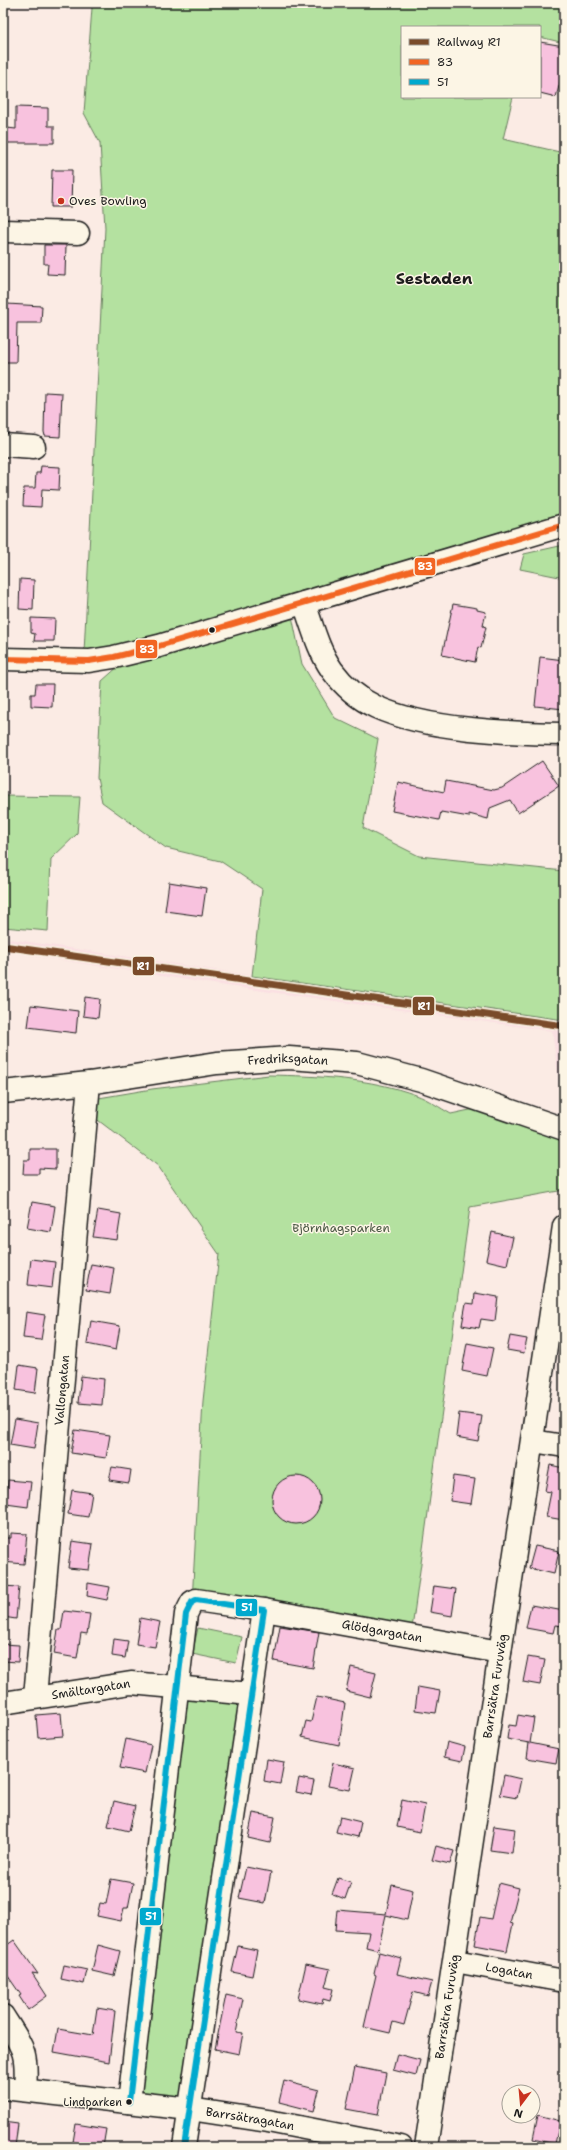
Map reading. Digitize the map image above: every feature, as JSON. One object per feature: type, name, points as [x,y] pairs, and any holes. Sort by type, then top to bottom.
[{"type":"street","points":[[3,231],[78,232]]},
{"type":"street","points":[[3,445],[34,446]]},
{"type":"street","points":[[3,659],[83,661],[114,657],[159,646],[564,525]]},
{"type":"street","points":[[304,603],[315,635],[332,669],[352,691],[375,706],[404,716],[454,726],[498,731],[564,734]]},
{"type":"street","name":"Fredriksgatan","points":[[3,1092],[89,1083],[217,1064],[289,1058],[357,1063],[421,1080],[564,1129]]},
{"type":"street","name":"Vallongatan","points":[[35,1697],[89,1083]]},
{"type":"street","name":"Barrsätra Furuväg","points":[[426,2147],[533,1441],[564,1226]]},
{"type":"street","points":[[533,1441],[564,1446]]},
{"type":"street","points":[[129,2102],[179,1687],[186,1614],[192,1602],[196,1600],[264,1610],[184,2147]]},
{"type":"street","name":"Glödgargatan","points":[[264,1610],[500,1652]]},
{"type":"street","name":"Smältargatan","points":[[3,1703],[131,1683],[179,1687]]},
{"type":"street","points":[[179,1687],[251,1694]]},
{"type":"street","name":"Logatan","points":[[455,1961],[564,1981]]},
{"type":"street","points":[[3,2016],[24,2051],[27,2066],[25,2090]]},
{"type":"street","name":"Barrsätragatan","points":[[3,2088],[190,2109],[268,2121],[401,2147]]},
{"type":"shaded area","points":[[3,938],[427,1002],[564,1020],[564,1115],[552,1031],[220,985],[3,951]]},
{"type":"green space","points":[[86,3],[564,3],[564,43],[541,37],[541,26],[401,26],[401,98],[513,98],[503,139],[564,153],[564,517],[194,632],[84,653],[105,228],[100,143],[84,113],[92,8]]},
{"type":"green space","points":[[564,545],[564,578],[520,569],[524,554]]},
{"type":"green space","points":[[292,616],[302,664],[335,718],[378,739],[363,828],[419,856],[564,871],[564,1020],[252,976],[262,889],[220,861],[166,848],[102,802],[97,778],[102,681],[120,665]]},
{"type":"green space","points":[[3,796],[80,797],[77,834],[51,859],[48,931],[3,927]]},
{"type":"green space","name":"Björnhagsparken","points":[[269,1075],[324,1077],[362,1081],[398,1089],[420,1097],[451,1114],[493,1105],[564,1129],[564,1190],[470,1207],[411,1636],[192,1602],[203,1401],[219,1254],[158,1166],[86,1111],[87,1100],[152,1089]]},
{"type":"green space","points":[[198,1628],[242,1637],[236,1663],[192,1654]]},
{"type":"green space","name":"Lindparken","points":[[179,1687],[251,1694],[190,2109],[129,2102]]},
{"type":"building","points":[[541,42],[564,46],[564,80],[561,79],[556,97],[541,93]]},
{"type":"building","points":[[16,107],[48,108],[48,126],[54,126],[54,143],[6,143],[7,128],[16,129]]},
{"type":"building","points":[[52,170],[72,170],[71,207],[51,207]]},
{"type":"building","points":[[44,245],[66,245],[65,275],[47,274],[48,264],[44,264]]},
{"type":"building","points":[[7,304],[42,306],[41,323],[17,323],[16,362],[3,362],[3,306]]},
{"type":"building","points":[[45,392],[62,393],[60,437],[45,436]]},
{"type":"building","points":[[41,466],[60,467],[59,490],[42,489],[41,507],[23,506],[24,488],[35,488],[36,473],[40,473]]},
{"type":"building","points":[[20,579],[34,580],[33,610],[19,609]]},
{"type":"building","points":[[453,604],[477,608],[477,610],[486,612],[483,626],[486,627],[481,648],[478,647],[475,662],[442,655]]},
{"type":"building","points":[[31,618],[55,619],[54,641],[34,641],[35,634],[31,633]]},
{"type":"building","points":[[540,657],[564,660],[564,709],[535,706]]},
{"type":"building","points":[[36,684],[53,684],[52,707],[31,706],[31,694],[35,694]]},
{"type":"building","points":[[542,761],[559,786],[518,813],[510,800],[490,808],[488,819],[469,814],[469,817],[441,812],[439,820],[392,811],[398,782],[444,792],[446,781],[494,790],[502,788]]},
{"type":"building","points":[[169,882],[206,888],[202,916],[165,911]]},
{"type":"building","points":[[85,997],[100,999],[98,1018],[83,1016]]},
{"type":"building","points":[[31,1005],[78,1011],[76,1033],[28,1027]]},
{"type":"building","points":[[30,1149],[56,1149],[56,1169],[39,1168],[39,1174],[23,1174],[24,1160],[30,1160]]},
{"type":"building","points":[[32,1202],[55,1206],[51,1232],[27,1228]]},
{"type":"building","points":[[98,1210],[121,1214],[117,1240],[93,1237]]},
{"type":"building","points":[[492,1232],[513,1237],[507,1265],[486,1260]]},
{"type":"building","points":[[31,1259],[55,1262],[52,1288],[28,1285]]},
{"type":"building","points":[[91,1264],[114,1268],[110,1294],[86,1290]]},
{"type":"building","points":[[475,1293],[498,1297],[495,1321],[481,1319],[479,1328],[462,1325],[466,1303],[474,1304]]},
{"type":"building","points":[[26,1312],[45,1315],[41,1340],[23,1338]]},
{"type":"building","points":[[91,1321],[120,1326],[116,1350],[87,1344]]},
{"type":"building","points":[[510,1336],[527,1339],[524,1353],[507,1350]]},
{"type":"building","points":[[467,1343],[493,1348],[487,1376],[462,1371]]},
{"type":"building","points":[[19,1365],[38,1368],[35,1393],[16,1390]]},
{"type":"building","points":[[81,1376],[104,1379],[102,1405],[78,1403]]},
{"type":"building","points":[[459,1413],[482,1416],[478,1441],[456,1437]]},
{"type":"building","points":[[15,1419],[38,1423],[34,1449],[10,1445]]},
{"type":"building","points":[[75,1430],[110,1435],[106,1458],[71,1453]]},
{"type":"building","points":[[550,1465],[564,1468],[564,1520],[546,1517],[551,1492],[545,1491]]},
{"type":"building","points":[[112,1467],[131,1470],[129,1483],[109,1480]]},
{"type":"building","points":[[291,1476],[301,1476],[310,1480],[316,1486],[320,1495],[320,1505],[316,1514],[310,1520],[301,1524],[291,1524],[282,1520],[276,1514],[272,1505],[272,1495],[276,1486],[282,1480]]},
{"type":"building","points":[[453,1476],[475,1479],[471,1504],[450,1501]]},
{"type":"building","points":[[8,1480],[31,1482],[28,1507],[6,1504]]},
{"type":"building","points":[[72,1490],[92,1493],[88,1517],[68,1514]]},
{"type":"building","points":[[11,1533],[27,1534],[24,1564],[3,1562],[3,1538],[11,1538]]},
{"type":"building","points":[[72,1541],[93,1544],[89,1570],[68,1568]]},
{"type":"building","points":[[535,1546],[559,1551],[554,1574],[529,1568]]},
{"type":"building","points":[[88,1583],[110,1587],[107,1600],[87,1596]]},
{"type":"building","points":[[3,1586],[19,1587],[16,1619],[3,1617]]},
{"type":"building","points":[[434,1586],[456,1589],[452,1616],[430,1612]]},
{"type":"building","points":[[531,1605],[564,1611],[562,1626],[555,1625],[553,1633],[526,1628]]},
{"type":"building","points":[[64,1611],[90,1614],[87,1634],[81,1633],[77,1658],[54,1654],[58,1630],[61,1630]]},
{"type":"building","points":[[140,1618],[160,1622],[155,1647],[136,1644]]},
{"type":"building","points":[[280,1626],[319,1632],[313,1668],[274,1661]]},
{"type":"building","points":[[114,1639],[128,1641],[125,1658],[112,1656]]},
{"type":"building","points":[[3,1644],[19,1645],[18,1662],[3,1661]]},
{"type":"building","points":[[528,1657],[545,1660],[540,1685],[523,1682]]},
{"type":"building","points":[[351,1667],[376,1673],[370,1697],[346,1691]]},
{"type":"building","points":[[418,1687],[440,1691],[436,1713],[415,1710]]},
{"type":"building","points":[[317,1697],[345,1703],[339,1745],[302,1737],[306,1721],[311,1722]]},
{"type":"building","points":[[61,1713],[63,1736],[38,1738],[36,1715]]},
{"type":"building","points":[[518,1715],[534,1718],[530,1743],[559,1749],[556,1763],[527,1758],[529,1743],[507,1739],[509,1725],[516,1726]]},
{"type":"building","points":[[126,1739],[151,1745],[145,1773],[120,1768]]},
{"type":"building","points":[[447,1742],[465,1747],[462,1761],[444,1757]]},
{"type":"building","points":[[267,1759],[284,1762],[280,1784],[264,1781]]},
{"type":"building","points":[[333,1763],[355,1768],[350,1790],[328,1786]]},
{"type":"building","points":[[504,1775],[521,1779],[517,1798],[500,1795]]},
{"type":"building","points":[[299,1778],[314,1781],[311,1795],[296,1792]]},
{"type":"building","points":[[402,1800],[425,1805],[420,1832],[397,1827]]},
{"type":"building","points":[[114,1801],[135,1806],[129,1831],[108,1826]]},
{"type":"building","points":[[253,1813],[275,1817],[270,1843],[248,1838]]},
{"type":"building","points":[[340,1817],[361,1822],[358,1837],[336,1832]]},
{"type":"building","points":[[494,1826],[515,1829],[512,1853],[490,1850]]},
{"type":"building","points":[[436,1846],[454,1851],[450,1864],[432,1860]]},
{"type":"building","points":[[246,1867],[271,1872],[265,1903],[239,1898]]},
{"type":"building","points":[[338,1878],[351,1882],[345,1899],[332,1894]]},
{"type":"building","points":[[111,1879],[133,1883],[128,1908],[124,1908],[121,1921],[97,1916],[100,1903],[106,1904]]},
{"type":"building","points":[[499,1883],[519,1888],[510,1923],[513,1924],[507,1951],[475,1945],[480,1917],[491,1919]]},
{"type":"building","points":[[392,1885],[413,1890],[407,1920],[386,1915],[378,1950],[366,1947],[369,1932],[335,1930],[337,1910],[386,1914]]},
{"type":"building","points":[[14,1940],[38,1974],[32,1973],[47,1996],[28,2010],[19,1996],[21,1995],[3,1969],[3,1948]]},
{"type":"building","points":[[98,1945],[120,1951],[114,1976],[92,1971]]},
{"type":"building","points":[[238,1946],[257,1950],[252,1976],[232,1972]]},
{"type":"building","points":[[379,1952],[401,1958],[397,1974],[432,1982],[428,1996],[413,1992],[404,2025],[393,2022],[390,2033],[364,2027],[376,1975],[374,1974]]},
{"type":"building","points":[[306,1964],[330,1969],[325,1987],[333,1989],[330,2001],[323,1999],[322,2004],[298,1999]]},
{"type":"building","points":[[64,1965],[87,1970],[84,1984],[61,1979]]},
{"type":"building","points":[[226,1995],[243,1999],[236,2032],[243,2033],[239,2054],[215,2049]]},
{"type":"building","points":[[97,2008],[115,2011],[109,2062],[54,2052],[58,2029],[93,2035]]},
{"type":"building","points":[[397,2054],[420,2060],[416,2076],[393,2070]]},
{"type":"building","points":[[355,2067],[386,2073],[378,2115],[346,2109]]},
{"type":"building","points":[[284,2081],[319,2090],[314,2111],[279,2102]]},
{"type":"building","points":[[541,2116],[560,2121],[555,2144],[533,2139],[536,2124],[541,2124]]},
{"type":"building","points":[[3,2122],[18,2124],[15,2147],[3,2146]]},
{"type":"building","points":[[76,2124],[106,2129],[103,2147],[73,2142]]},
{"type":"rail line","name":"R1","points":[[3,946],[564,1026]]},
{"type":"transit line","name":"83","points":[[3,659],[89,661],[114,657],[159,646],[564,525]]},
{"type":"transit line","name":"51","points":[[129,2102],[186,1614],[192,1602],[196,1600],[264,1610],[184,2147]]},
{"type":"place","name":"Oves Bowling","points":[[61,201]]},
{"type":"place","name":"Lindparken","points":[[129,2102]]},
{"type":"district","name":"Sestaden","points":[[434,278]]}]
